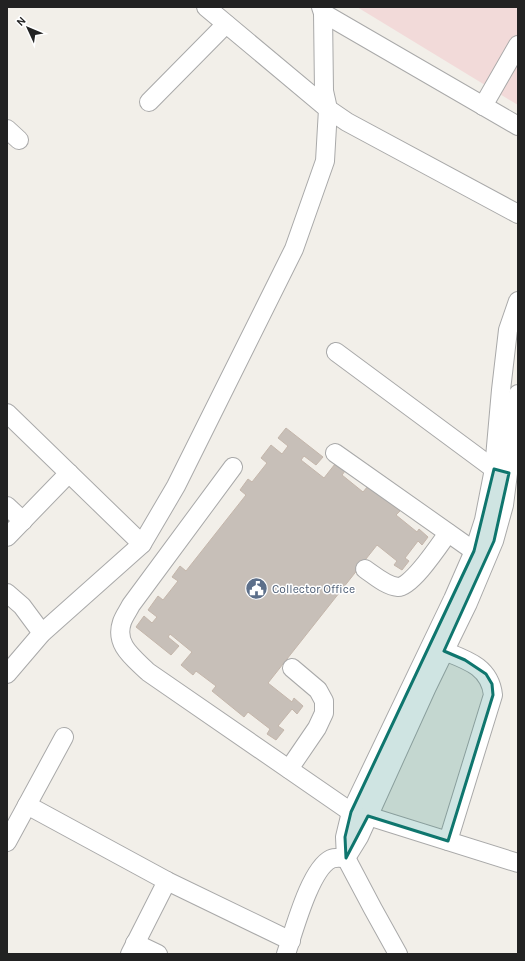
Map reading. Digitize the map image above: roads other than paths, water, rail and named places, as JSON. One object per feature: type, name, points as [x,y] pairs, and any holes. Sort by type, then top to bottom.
[{"type":"street","points":[[206,7],[328,109],[347,122],[518,214]]},
{"type":"street","points":[[322,10],[518,126]]},
{"type":"street","points":[[7,674],[42,633],[142,544],[176,486],[294,249],[325,161],[328,109],[324,91],[322,10]]},
{"type":"street","points":[[149,102],[226,24]]},
{"type":"street","points":[[484,106],[518,45]]},
{"type":"street","points":[[359,814],[474,551],[484,520],[507,472],[501,390],[518,301]]},
{"type":"street","points":[[336,352],[507,472]]},
{"type":"street","points":[[398,954],[346,858],[345,837],[359,814],[427,687],[468,603],[494,541],[504,505],[518,394]]},
{"type":"street","points":[[7,413],[142,544]]},
{"type":"street","points":[[335,453],[474,551]]},
{"type":"street","points":[[234,466],[131,605],[122,623],[120,636],[123,646],[148,672],[289,769],[359,814],[518,863]]},
{"type":"street","points":[[7,538],[69,473]]},
{"type":"street","points":[[7,506],[23,521]]},
{"type":"street","points":[[365,569],[387,583],[398,587],[406,585],[420,570],[448,533]]},
{"type":"street","points":[[9,597],[22,606],[42,633]]},
{"type":"street","points":[[444,652],[465,660],[486,674],[492,684],[493,695],[448,841]]},
{"type":"street","points":[[289,769],[317,728],[324,713],[324,701],[318,690],[292,668]]},
{"type":"street","points":[[7,842],[64,737]]},
{"type":"street","points":[[27,805],[288,948],[312,881],[321,866],[332,858],[346,858]]},
{"type":"street","points":[[158,954],[132,948],[167,881]]},
{"type":"place","name":"Collector Office","points":[[257,589]]}]
